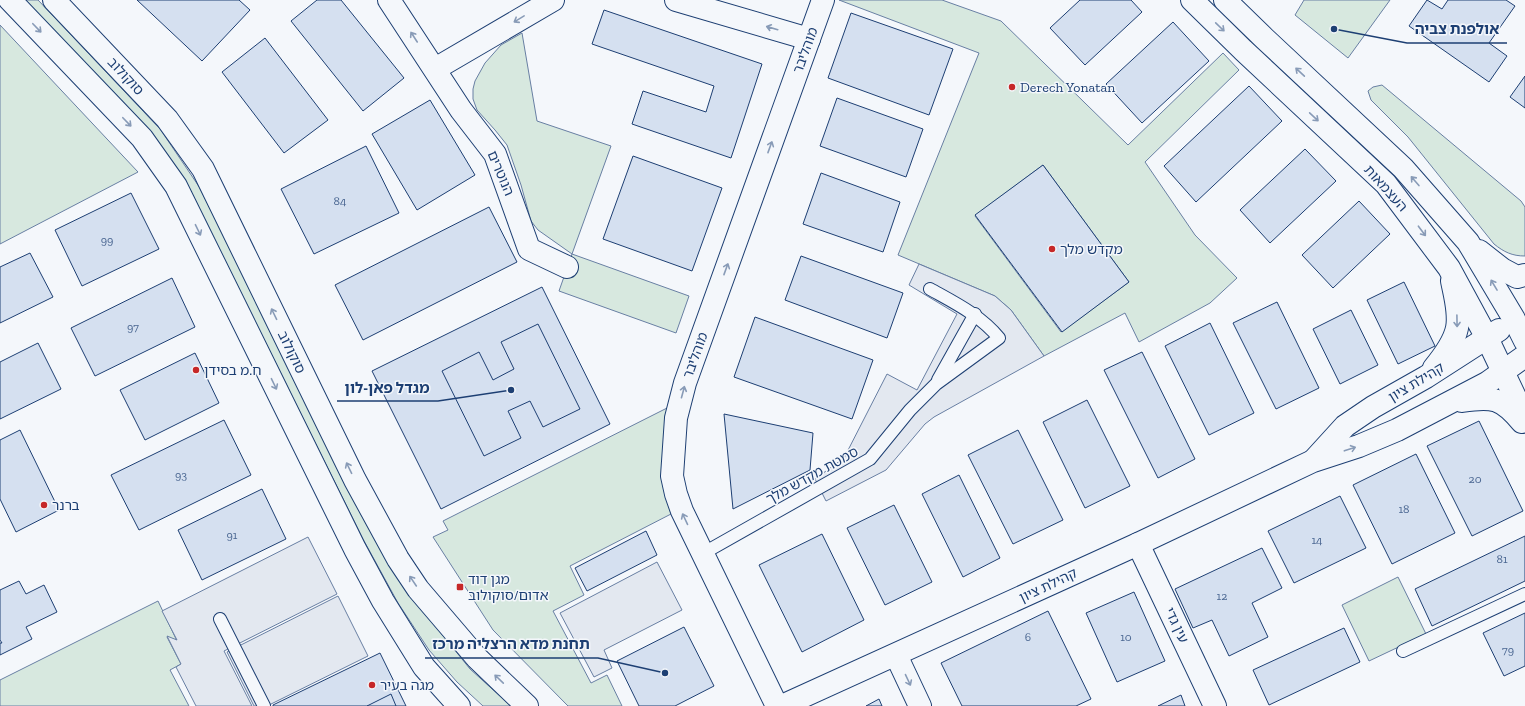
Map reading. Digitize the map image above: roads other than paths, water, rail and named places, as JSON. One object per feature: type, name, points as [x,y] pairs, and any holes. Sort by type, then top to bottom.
[{"type":"street","points":[[10,0],[142,138],[176,186],[382,601],[450,706]]},
{"type":"street","name":"סוקולוב","points":[[54,0],[166,119],[203,169],[355,480],[398,559],[418,588],[472,652],[527,706]]},
{"type":"street","name":"הנוטרים","points":[[390,0],[461,110],[495,154],[530,249],[567,267]]},
{"type":"street","points":[[435,69],[553,0]]},
{"type":"street","points":[[676,0],[708,4],[809,39]]},
{"type":"street","name":"מוהליבר","points":[[777,706],[682,512],[672,476],[676,418],[685,383],[823,0]]},
{"type":"street","name":"העצמאות","points":[[1192,0],[1386,184],[1449,268],[1473,310],[1525,418]]},
{"type":"street","name":"העצמאות","points":[[1225,0],[1403,168],[1468,242],[1519,314],[1525,341]]},
{"type":"street","points":[[1468,242],[1502,269],[1517,277],[1525,275]]},
{"type":"street","points":[[1426,377],[1442,359],[1457,328],[1456,303],[1449,268]]},
{"type":"street","name":"קהילת ציון","points":[[1313,461],[1345,426],[1373,407],[1426,377],[1487,338],[1519,314]]},
{"type":"street","name":"קהילת ציון","points":[[782,706],[1138,544],[1313,461],[1359,446],[1397,430],[1487,383],[1525,356]]},
{"type":"street","points":[[1451,402],[1492,398],[1507,406],[1525,426]]},
{"type":"street","name":"עין גדי","points":[[1138,544],[1215,706]]},
{"type":"street","points":[[896,654],[920,706]]},
{"type":"street","points":[[424,667],[459,706]]},
{"type":"lane","name":"סמטת מקדש מלך","points":[[702,554],[870,459],[910,410],[936,384],[999,338],[990,327],[975,314],[930,289]]},
{"type":"lane","name":"סמטת מקדש מלך","points":[[936,384],[975,314]]},
{"type":"lane","points":[[1403,652],[1525,594]]},
{"type":"lane","points":[[220,619],[264,706]]},
{"type":"place","name":"אולפנת צביה","points":[[1334,29]]},
{"type":"place","name":"Derech Yonatan","points":[[1012,87]]},
{"type":"place","name":"מקדש מלך","points":[[1052,249]]},
{"type":"place","name":"ח.מ בסידן","points":[[196,370]]},
{"type":"place","name":"מגדל פאן-לון","points":[[511,390]]},
{"type":"place","name":"ברנר","points":[[44,505]]},
{"type":"place","name":"מגן דוד אדום/סוקולוב","points":[[460,587]]},
{"type":"place","name":"תחנת מדא הרצליה מרכז","points":[[665,673]]},
{"type":"place","name":"מגה בעיר","points":[[372,685]]}]
